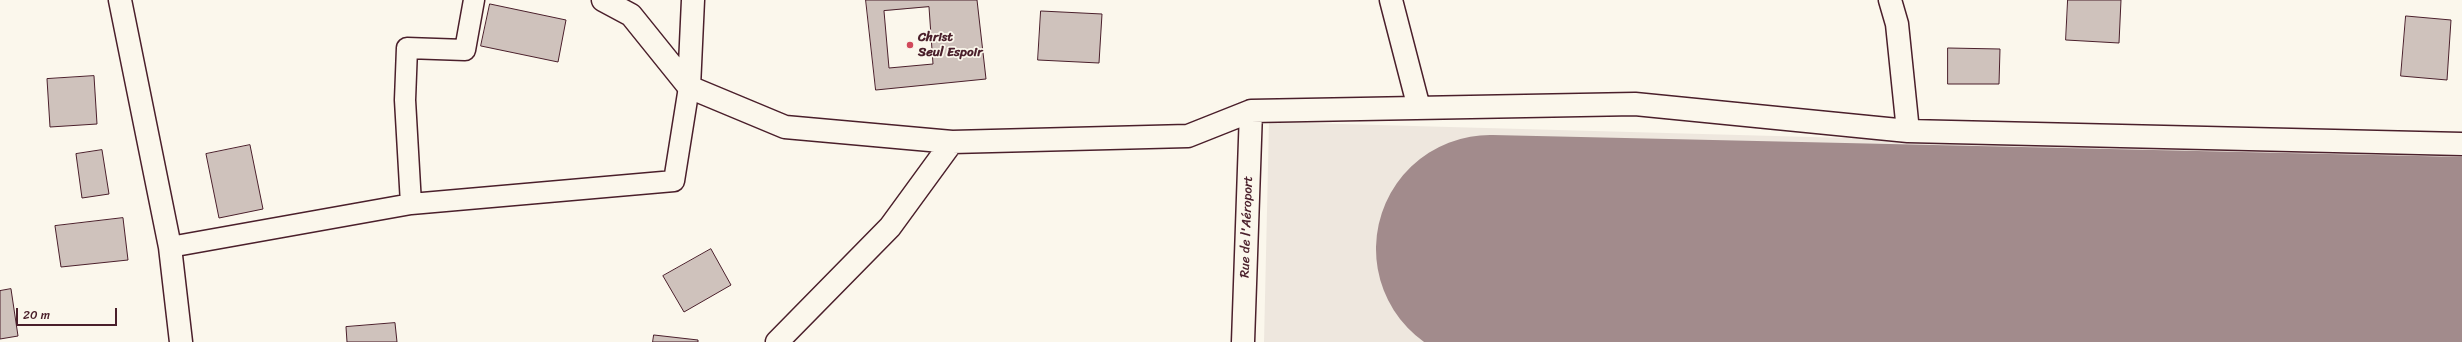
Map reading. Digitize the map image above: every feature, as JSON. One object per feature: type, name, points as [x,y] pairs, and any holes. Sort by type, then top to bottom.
[{"type":"street","points":[[120,0],[170,247],[181,342]]},
{"type":"street","points":[[604,0],[631,15],[689,87],[785,127],[952,142],[1188,136],[1252,111],[1636,104],[1908,131],[2462,144]]},
{"type":"street","points":[[689,87],[693,0]]},
{"type":"street","points":[[1391,0],[1419,108]]},
{"type":"street","points":[[1890,0],[1897,24],[1908,131]]},
{"type":"street","name":"Rue de l'Aéroport","points":[[1243,342],[1252,111]]},
{"type":"street","points":[[777,342],[890,227],[952,142]]},
{"type":"lane","points":[[411,204],[405,100],[407,48],[465,50],[474,0]]},
{"type":"lane","points":[[170,247],[411,204],[674,181],[689,87]]},
{"type":"shaded area","points":[[1269,122],[2462,155],[2462,342],[1264,342]]},
{"type":"building","points":[[866,0],[977,0],[986,79],[876,90]]},
{"type":"building","points":[[2068,0],[2121,0],[2119,43],[2066,40]]},
{"type":"building","points":[[490,4],[566,20],[558,62],[481,46]]},
{"type":"building","points":[[929,7],[933,64],[889,68],[884,11]]},
{"type":"building","points":[[1041,11],[1102,14],[1099,63],[1038,60]]},
{"type":"building","points":[[2406,16],[2451,20],[2447,80],[2401,76]]},
{"type":"building","points":[[1948,48],[2000,49],[1999,84],[1948,84]]},
{"type":"building","points":[[94,76],[97,124],[50,127],[47,79]]},
{"type":"building","points":[[250,145],[263,209],[219,218],[206,154]]},
{"type":"building","points":[[102,150],[109,194],[82,198],[76,154]]},
{"type":"building","points":[[123,218],[128,260],[61,267],[55,226]]},
{"type":"building","points":[[711,249],[731,285],[684,312],[663,276]]},
{"type":"building","points":[[11,289],[18,336],[0,339],[0,291]]},
{"type":"building","points":[[395,323],[397,342],[347,342],[346,327]]},
{"type":"building","points":[[654,335],[698,340],[698,342],[653,342]]},
{"type":"runway","points":[[1490,249],[2462,271]]},
{"type":"place","name":"Christ Seul Espoir","points":[[910,45]]}]
